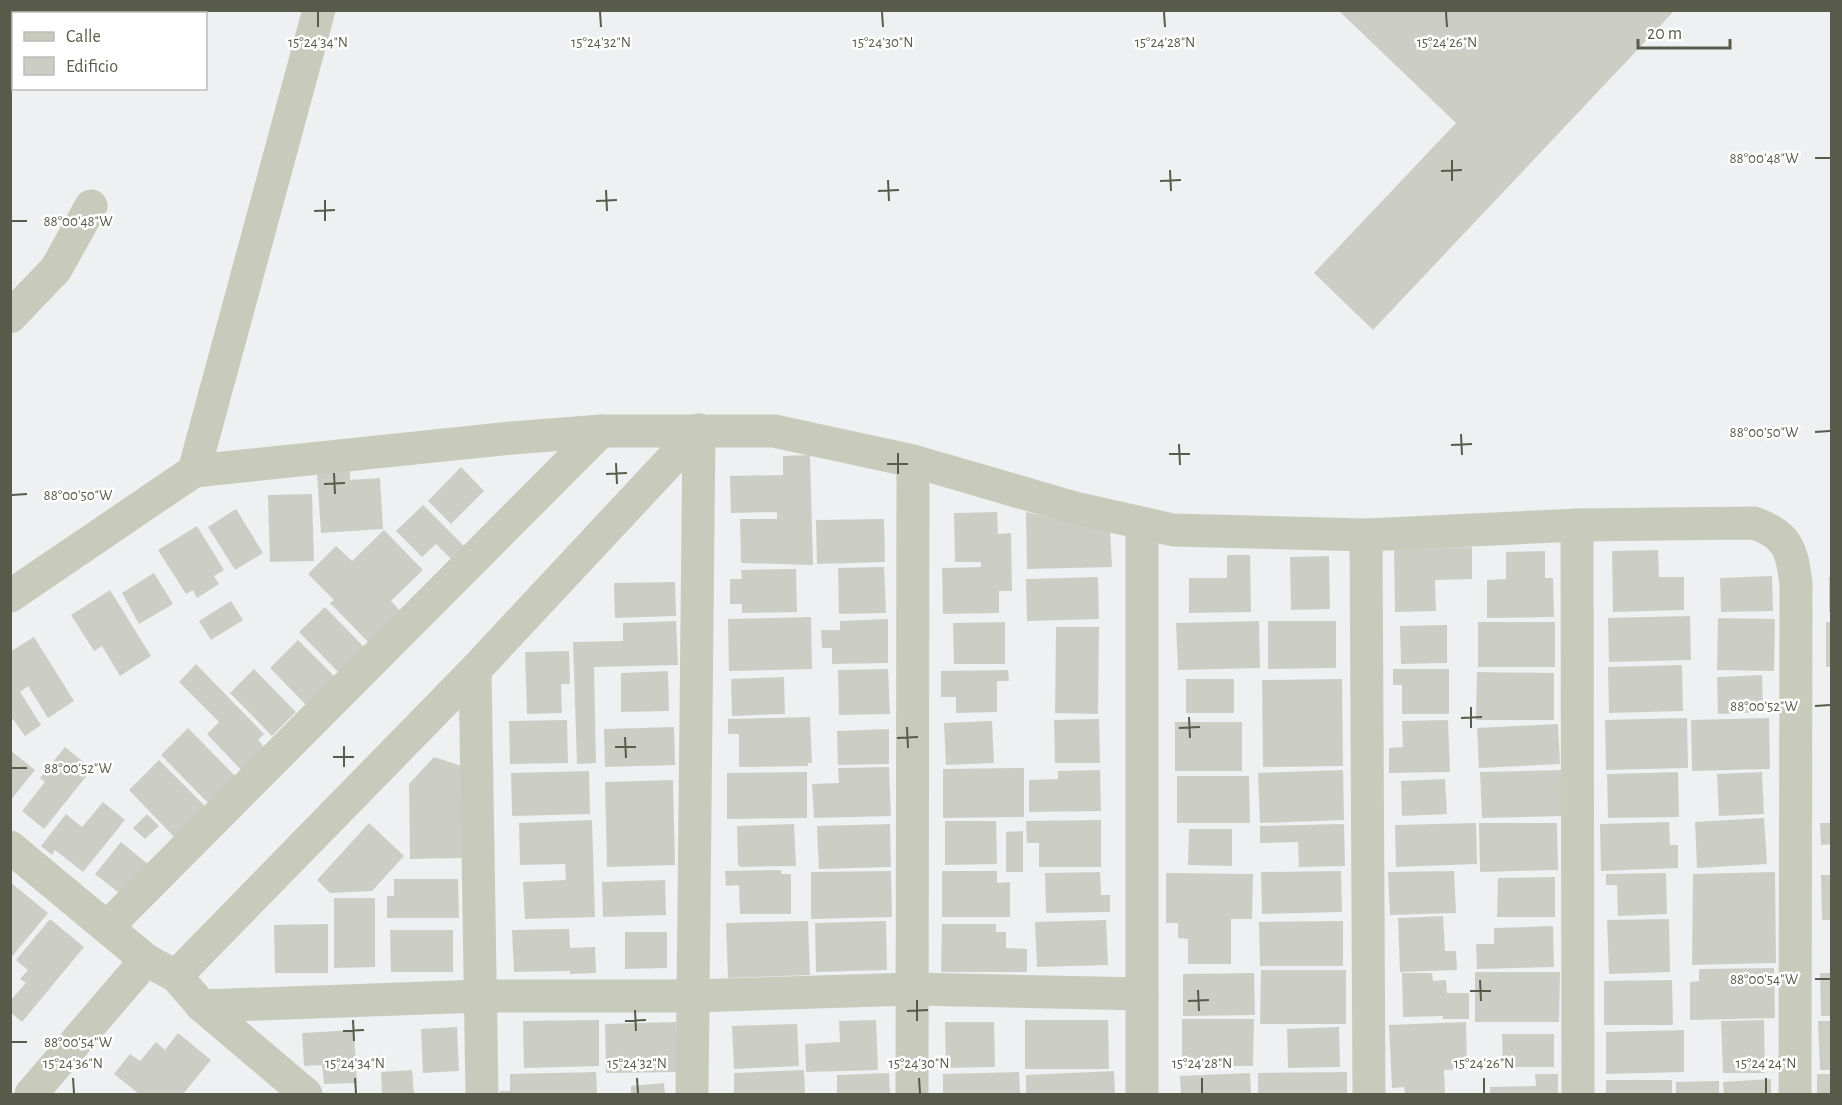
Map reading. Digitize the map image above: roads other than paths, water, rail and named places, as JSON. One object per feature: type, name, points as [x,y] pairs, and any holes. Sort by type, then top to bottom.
[{"type":"street","points":[[194,471],[319,10]]},
{"type":"street","points":[[10,317],[57,269],[91,206]]},
{"type":"street","points":[[176,976],[475,670],[699,430]]},
{"type":"street","points":[[692,1095],[699,430]]},
{"type":"street","points":[[108,926],[601,431]]},
{"type":"street","points":[[10,596],[194,471],[601,431],[774,431],[913,461],[1142,525],[1173,530],[1366,535],[1577,525],[1754,523],[1771,529],[1786,542],[1793,563],[1796,584],[1795,1095]]},
{"type":"street","points":[[912,1095],[913,461]]},
{"type":"street","points":[[1142,525],[1142,1095]]},
{"type":"street","points":[[1577,525],[1578,1095]]},
{"type":"street","points":[[1366,535],[1369,1095]]},
{"type":"street","points":[[475,670],[482,1095]]},
{"type":"street","points":[[10,847],[108,926],[146,960],[176,976],[202,1006],[306,1095]]},
{"type":"street","points":[[31,1095],[146,960]]},
{"type":"street","points":[[202,1006],[481,996],[692,996],[912,988],[1142,994]]}]
